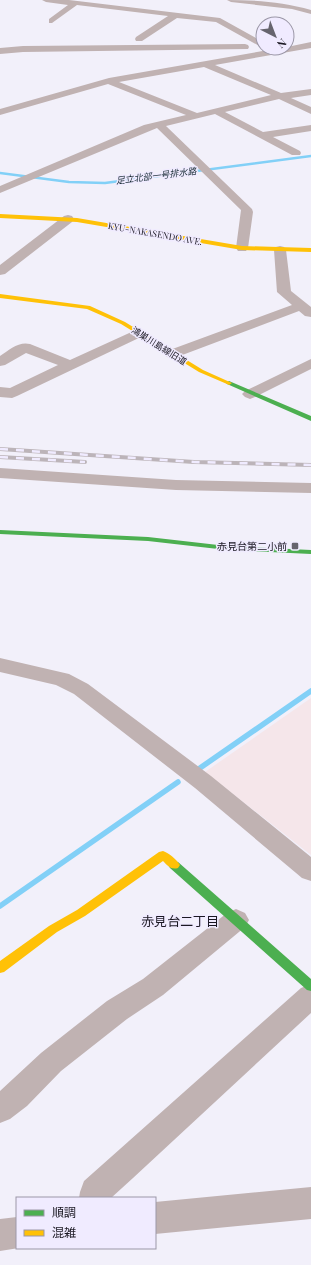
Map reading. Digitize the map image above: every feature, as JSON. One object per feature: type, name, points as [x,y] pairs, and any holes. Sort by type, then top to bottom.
[{"type":"street","points":[[46,0],[135,9],[175,15],[224,17],[255,40]]},
{"type":"street","points":[[231,0],[292,7],[311,12]]},
{"type":"street","points":[[206,30],[243,1]]},
{"type":"street","points":[[52,21],[75,3]]},
{"type":"street","points":[[139,39],[175,15]]},
{"type":"street","points":[[165,47],[193,38]]},
{"type":"street","points":[[295,47],[311,45]]},
{"type":"street","points":[[0,51],[23,49],[255,46]]},
{"type":"street","points":[[165,47],[257,84],[311,111]]},
{"type":"street","points":[[0,112],[109,81],[255,53]]},
{"type":"street","points":[[31,58],[46,56]]},
{"type":"street","points":[[142,66],[156,71]]},
{"type":"street","points":[[109,81],[196,116]]},
{"type":"street","points":[[0,190],[148,127],[281,96],[311,92]]},
{"type":"street","points":[[216,111],[296,153]]},
{"type":"street","points":[[159,124],[246,209],[247,212],[242,248]]},
{"type":"street","points":[[263,135],[311,128]]},
{"type":"street","name":"KYU-NAKASENDO AVE.","points":[[0,216],[68,219],[242,248],[311,250]]},
{"type":"street","points":[[0,271],[68,219]]},
{"type":"street","points":[[280,250],[284,292],[306,310]]},
{"type":"street","name":"鴻巣川島線旧道","points":[[0,296],[88,307],[123,323],[201,371],[250,394],[311,419]]},
{"type":"street","points":[[172,354],[306,310]]},
{"type":"street","points":[[0,392],[12,393],[138,333]]},
{"type":"street","points":[[0,362],[25,347],[70,366]]},
{"type":"street","points":[[250,394],[311,363]]},
{"type":"street","points":[[0,473],[176,484],[311,488]]},
{"type":"street","points":[[0,532],[148,539],[227,548],[311,552]]},
{"type":"street","points":[[0,665],[62,679],[81,688],[203,782],[311,871]]},
{"type":"street","points":[[0,968],[53,929],[81,913],[163,855],[311,986]]},
{"type":"street","points":[[0,1109],[17,1096],[51,1062],[117,1010],[153,987],[236,920]]},
{"type":"street","points":[[95,1197],[95,1192],[193,1105],[247,1053],[311,996]]},
{"type":"street","points":[[156,1218],[311,1203]]},
{"type":"street","points":[[0,1235],[16,1233]]},
{"type":"shaded area","points":[[311,698],[311,855],[205,772]]},
{"type":"waterway","name":"足立北部一号排水路","points":[[0,173],[69,182],[105,183],[311,156]]},
{"type":"waterway","points":[[200,768],[311,691]]},
{"type":"waterway","points":[[0,906],[178,782]]},
{"type":"railway","points":[[0,449],[194,462],[311,465]]},
{"type":"railway","points":[[0,457],[85,462]]},
{"type":"traffic: fast","points":[[229,383],[311,419]]},
{"type":"traffic: fast","points":[[0,532],[148,539],[227,548],[311,552]]},
{"type":"traffic: fast","points":[[174,865],[311,986]]},
{"type":"traffic: slow","points":[[0,216],[77,220],[242,248],[311,250]]},
{"type":"traffic: slow","points":[[0,296],[88,307],[123,323],[201,371],[229,383]]},
{"type":"traffic: slow","points":[[0,968],[53,929],[81,913],[163,855],[174,865]]},
{"type":"place","name":"赤見台第二小前","points":[[295,546]]},
{"type":"district","name":"赤見台二丁目","points":[[180,921]]}]
